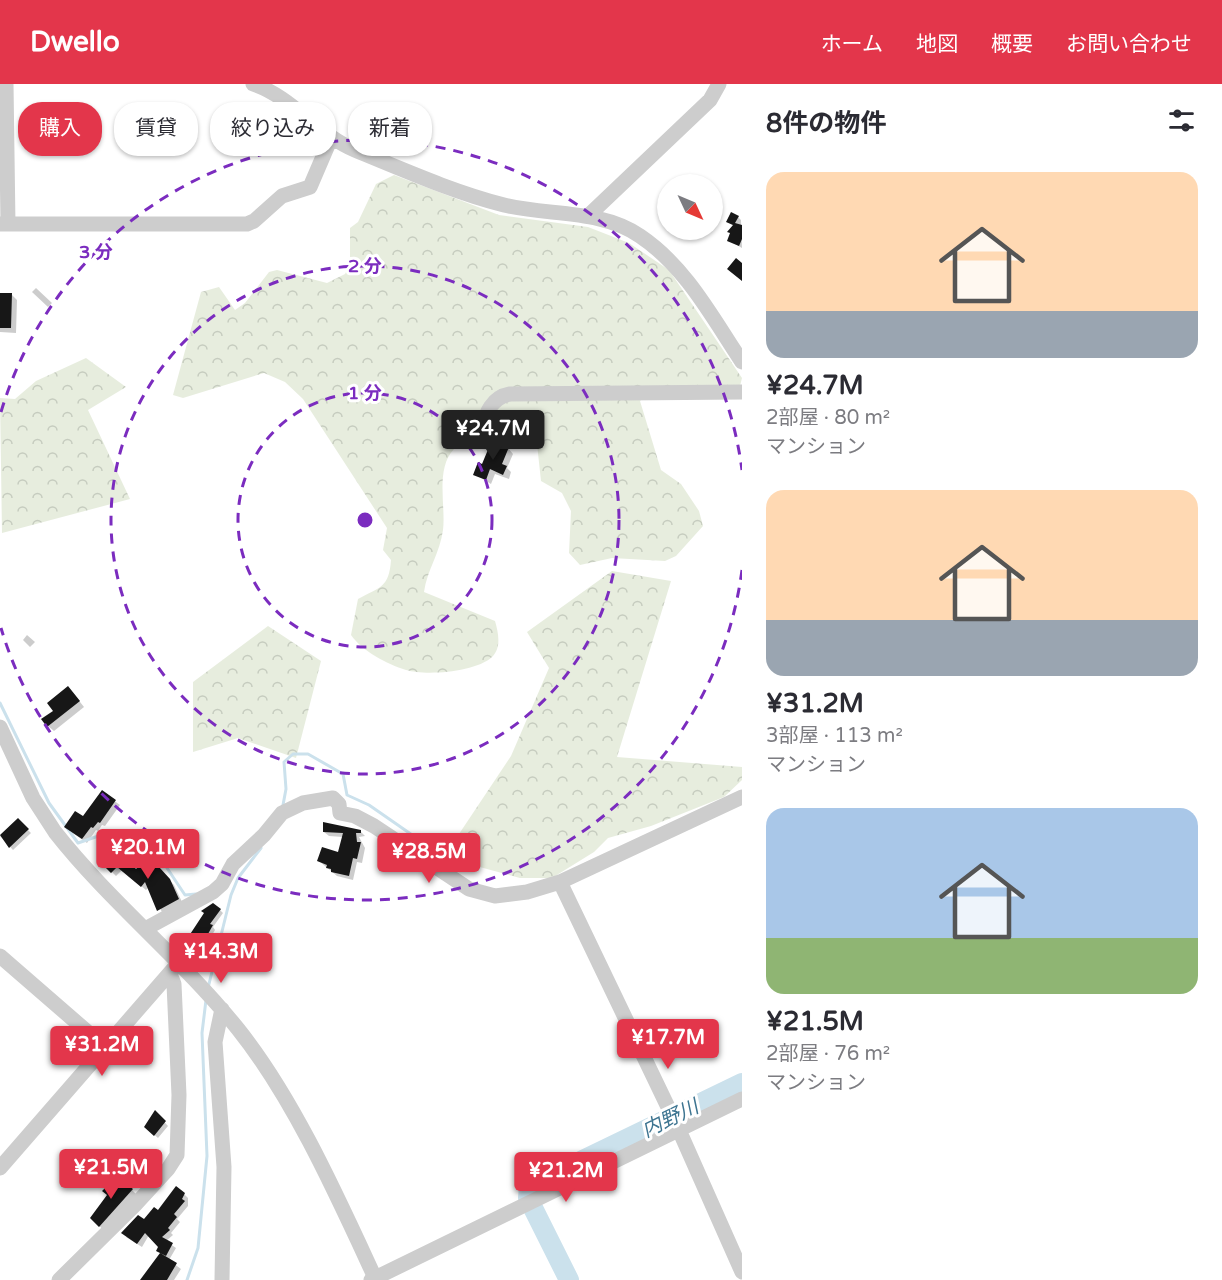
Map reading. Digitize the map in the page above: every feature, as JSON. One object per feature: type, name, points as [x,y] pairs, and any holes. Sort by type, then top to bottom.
[{"type":"street","points":[[6,84],[4,224],[247,224],[254,221],[282,196],[310,187],[323,156]]},
{"type":"street","points":[[253,84],[270,91],[284,102]]},
{"type":"street","points":[[588,216],[710,100],[719,84]]},
{"type":"street","points":[[336,140],[433,182],[492,201],[522,209],[588,216],[639,235],[657,249],[705,302],[742,362]]},
{"type":"street","points":[[478,438],[493,401],[500,396],[510,394],[742,392]]},
{"type":"street","points":[[0,727],[46,819],[79,860],[145,929],[174,969],[222,1009],[282,1094],[374,1279],[742,1099]]},
{"type":"street","points":[[145,929],[213,892],[222,884],[233,864],[264,835],[282,813],[303,803],[330,797],[338,801],[339,813],[355,816],[374,826],[469,889],[495,896],[506,896],[560,882],[742,797]]},
{"type":"street","points":[[560,882],[679,1130],[742,1272]]},
{"type":"street","points":[[0,956],[106,1048]]},
{"type":"street","points":[[0,1168],[174,969]]},
{"type":"street","points":[[59,1280],[135,1205],[168,1169],[177,1155],[178,1065],[174,969]]},
{"type":"street","points":[[222,1009],[215,1042],[224,1167],[222,1280]]},
{"type":"green space","points":[[394,175],[499,215],[588,227],[629,243],[669,270],[742,378],[740,386],[646,395],[640,401],[661,470],[681,484],[699,511],[703,526],[676,556],[665,561],[612,558],[580,565],[569,553],[571,511],[562,493],[541,481],[537,444],[494,418],[454,449],[448,457],[443,477],[443,530],[424,592],[495,621],[498,639],[495,653],[485,662],[450,671],[426,673],[406,670],[368,652],[351,635],[358,599],[382,586],[388,576],[391,560],[383,550],[387,528],[303,399],[285,382],[264,373],[183,398],[173,395],[201,292],[219,287],[235,310],[245,303],[269,272],[277,270],[327,283],[345,274],[350,265],[350,228],[358,222],[376,184]]},
{"type":"green space","points":[[86,358],[126,387],[88,410],[130,499],[2,533],[0,398],[15,399],[36,381]]},
{"type":"green space","points":[[612,571],[671,581],[617,757],[742,767],[742,780],[724,797],[651,826],[608,838],[594,852],[552,878],[520,878],[465,863],[457,837],[511,756],[549,668],[527,632]]},
{"type":"green space","points":[[268,626],[321,661],[296,758],[238,738],[193,752],[193,682]]},
{"type":"building","points":[[731,212],[739,216],[735,223],[742,225],[742,239],[739,246],[727,241],[730,233],[727,232],[733,225],[726,222]]},
{"type":"building","points":[[736,258],[742,263],[742,281],[727,269]]},
{"type":"building","points":[[0,293],[12,293],[11,328],[0,328]]},
{"type":"building","points":[[492,440],[509,447],[502,464],[507,466],[503,475],[490,469],[486,480],[473,475],[478,462],[482,464]]},
{"type":"building","points":[[68,686],[80,701],[47,727],[41,719],[53,711],[47,703]]},
{"type":"building","points":[[102,790],[116,800],[100,823],[91,827],[82,839],[64,827],[75,811],[83,816]]},
{"type":"building","points":[[18,818],[29,829],[9,848],[0,835]]},
{"type":"building","points":[[323,822],[361,830],[361,833],[356,833],[357,842],[361,842],[357,859],[353,858],[349,876],[331,872],[331,869],[326,868],[327,865],[317,861],[322,847],[338,852],[343,833],[323,832]]},
{"type":"building","points":[[119,853],[136,869],[149,856],[170,879],[179,899],[157,911],[145,882],[141,887],[117,867],[111,873],[105,867]]},
{"type":"building","points":[[213,903],[221,909],[210,924],[213,925],[199,950],[185,942],[204,913],[201,911]]},
{"type":"building","points":[[155,1110],[166,1121],[154,1136],[144,1127]]},
{"type":"building","points":[[117,1176],[133,1189],[99,1227],[90,1218],[107,1195],[102,1191]]},
{"type":"building","points":[[176,1186],[185,1193],[182,1199],[185,1201],[174,1214],[177,1217],[168,1228],[170,1230],[162,1237],[173,1243],[166,1256],[156,1251],[158,1247],[145,1233],[137,1244],[121,1233],[138,1215],[144,1219],[154,1207],[158,1210]]},
{"type":"building","points":[[160,1253],[177,1263],[167,1280],[140,1280]]},
{"type":"waterway","points":[[0,703],[49,803],[78,843],[110,832],[116,833],[163,862],[185,895],[196,894]]},
{"type":"waterway","points":[[283,805],[286,789],[284,762],[293,754],[308,754],[343,774],[347,795],[369,805],[441,855],[438,862]]},
{"type":"waterway","points":[[208,988],[231,895],[238,878],[261,848]]},
{"type":"waterway","points":[[187,1280],[198,1248],[207,1156],[202,1033],[206,1000]]},
{"type":"waterway","name":"内野川","points":[[569,1280],[528,1198],[529,1186],[742,1083]]}]
